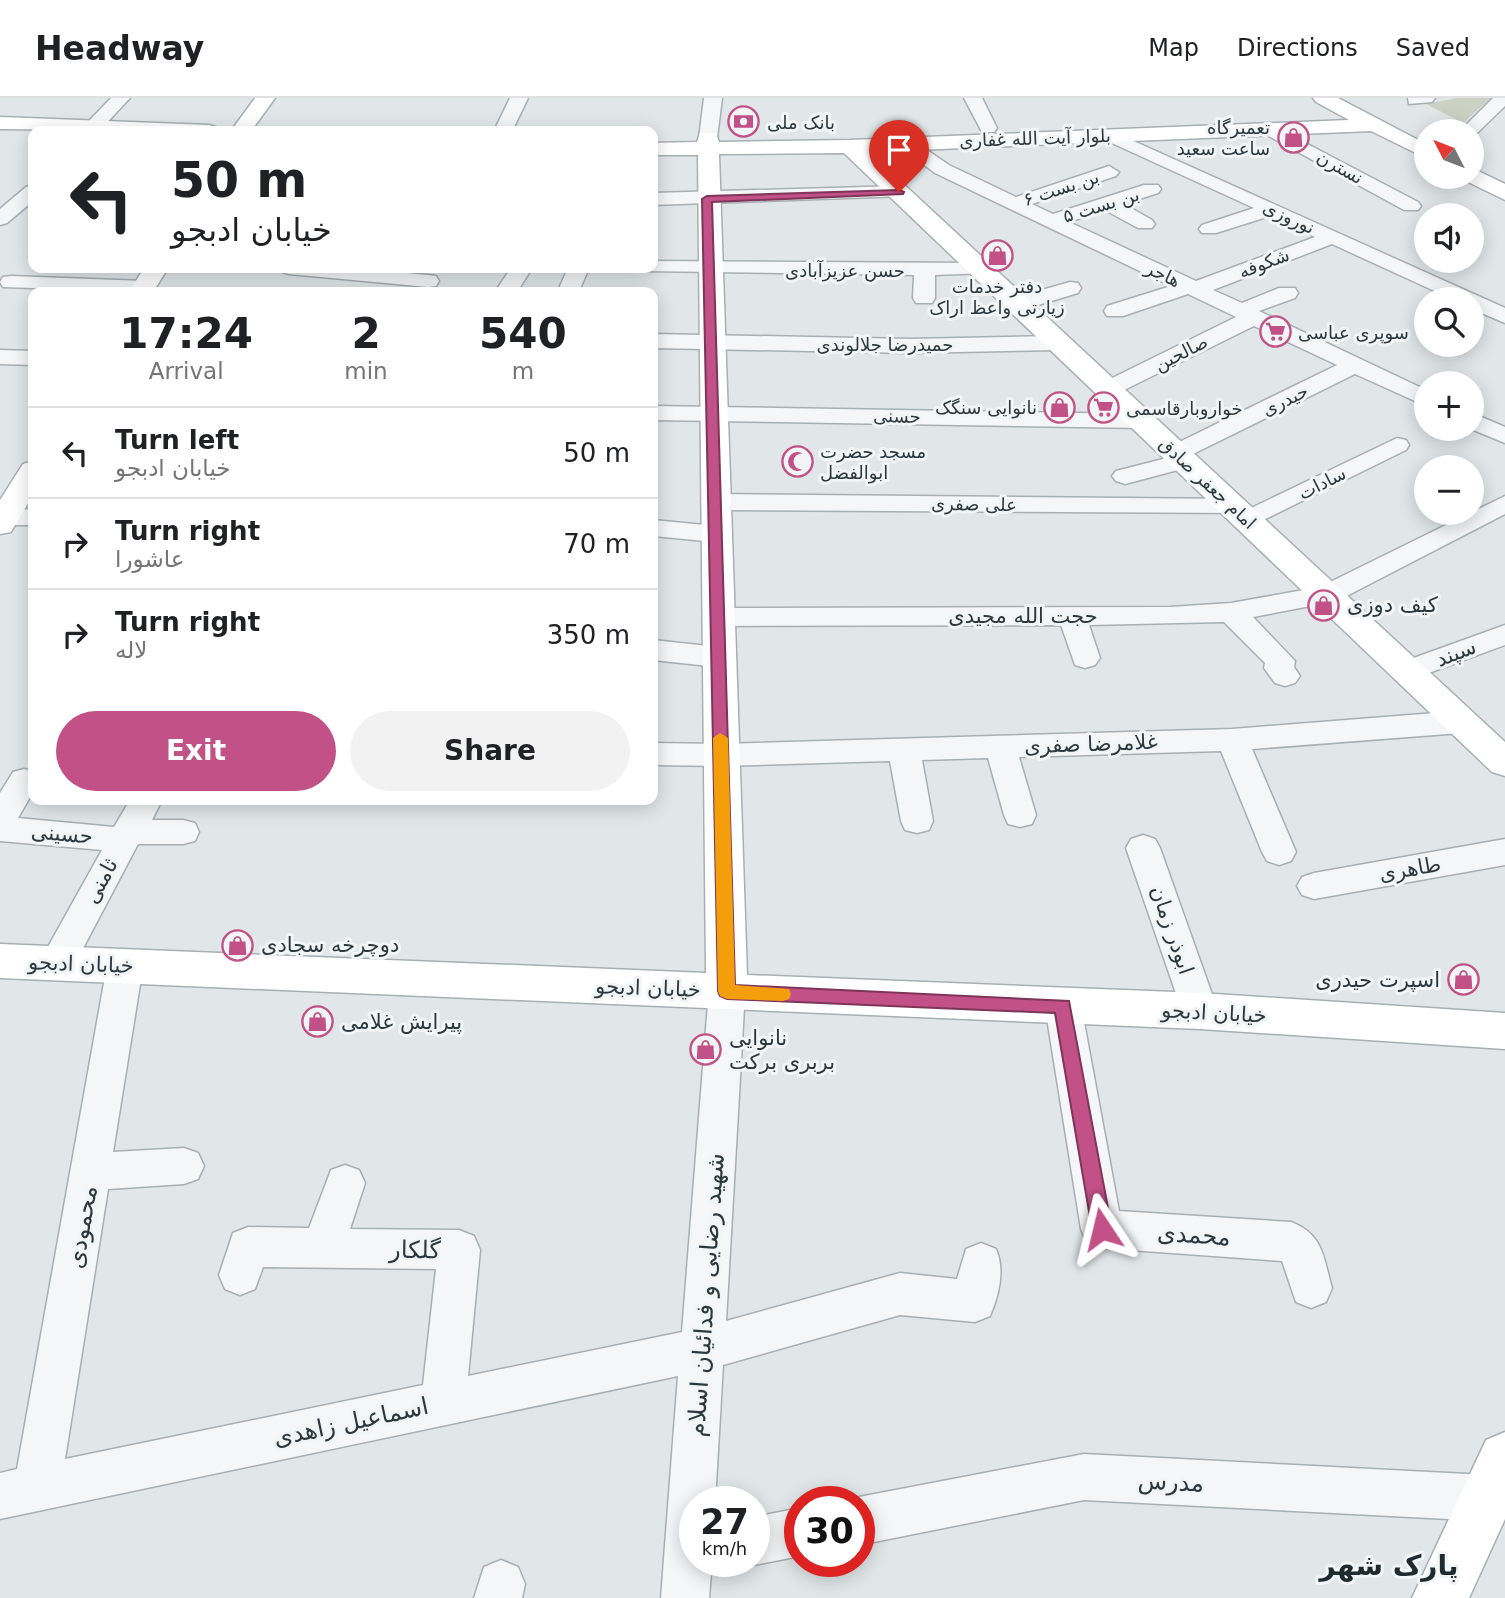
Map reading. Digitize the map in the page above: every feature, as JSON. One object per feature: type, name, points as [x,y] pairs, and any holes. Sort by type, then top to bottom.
[{"type":"street","points":[[94,126],[121,98]]},
{"type":"street","points":[[245,126],[265,98]]},
{"type":"street","points":[[505,126],[519,98]]},
{"type":"street","points":[[713,98],[707,143],[707,199],[727,991]]},
{"type":"street","points":[[974,98],[988,128]]},
{"type":"street","points":[[1323,98],[1361,106],[1414,125]]},
{"type":"street","points":[[1481,119],[1503,98]]},
{"type":"street","points":[[1361,106],[1376,125],[1414,146]]},
{"type":"street","name":"بلوار آیت الله غفاری","points":[[658,148],[707,143],[1361,106]]},
{"type":"street","points":[[0,123],[70,126]]},
{"type":"street","name":"بلوار آیت الله غفاری","points":[[658,138],[707,143],[850,146],[1376,125]]},
{"type":"street","name":"نسترن","points":[[1269,129],[1411,206]]},
{"type":"street","points":[[0,134],[28,135]]},
{"type":"street","name":"نوروزی","points":[[1109,135],[1442,287]]},
{"type":"street","name":"هاجر","points":[[904,144],[942,169],[1414,392]]},
{"type":"street","name":"امام جعفر صادق","points":[[850,146],[1505,764]]},
{"type":"street","points":[[1484,160],[1505,170]]},
{"type":"street","points":[[1204,178],[1231,169]]},
{"type":"street","name":"بن بست ۶","points":[[1014,204],[1109,172]]},
{"type":"street","points":[[1484,182],[1505,193]]},
{"type":"street","name":"بن بست ۵","points":[[1051,221],[1151,189]]},
{"type":"street","points":[[658,199],[899,192]]},
{"type":"street","points":[[2,216],[28,197]]},
{"type":"street","points":[[1107,203],[1145,224]]},
{"type":"street","points":[[1215,221],[1263,205]]},
{"type":"street","name":"شکوفه","points":[[1115,311],[1192,288],[1333,237]]},
{"type":"street","name":"حسن عزیزآبادی","points":[[658,267],[709,270],[981,269]]},
{"type":"street","points":[[924,298],[925,270]]},
{"type":"street","points":[[347,273],[429,280]]},
{"type":"street","points":[[10,282],[147,282]]},
{"type":"street","points":[[1010,297],[1060,284]]},
{"type":"street","name":"صالحین","points":[[1108,389],[1287,293]]},
{"type":"street","name":"نوروزی","points":[[1484,306],[1505,316]]},
{"type":"street","name":"حمیدرضا جلالوندی","points":[[658,341],[710,342],[842,335],[1059,343]]},
{"type":"street","points":[[0,357],[28,358]]},
{"type":"street","name":"حیدری","points":[[1125,476],[1180,457],[1294,385],[1356,365]]},
{"type":"street","name":"حسنی","points":[[658,413],[1142,421]]},
{"type":"street","points":[[1484,426],[1505,436]]},
{"type":"street","name":"سادات","points":[[1240,513],[1396,445]]},
{"type":"street","points":[[12,520],[28,482]]},
{"type":"street","name":"علی صفری","points":[[714,502],[1240,513]]},
{"type":"street","name":"حجت الله مجیدی","points":[[717,617],[832,605],[1072,616],[1170,616],[1231,612],[1327,595],[1505,504]]},
{"type":"street","points":[[658,528],[715,534]]},
{"type":"street","points":[[1231,612],[1280,661],[1279,668],[1285,676]]},
{"type":"street","points":[[1072,616],[1085,658]]},
{"type":"street","name":"سپند","points":[[1407,671],[1505,634]]},
{"type":"street","points":[[658,651],[718,657]]},
{"type":"street","name":"غلامرضا صفری","points":[[658,754],[720,755],[1232,740],[1461,722]]},
{"type":"street","points":[[1232,740],[1279,852]]},
{"type":"street","points":[[1000,747],[1020,815]]},
{"type":"street","points":[[904,750],[917,821]]},
{"type":"street","name":"حسینی","points":[[0,821],[24,780]]},
{"type":"street","name":"ثامنی","points":[[57,963],[143,805]]},
{"type":"street","name":"حسینی","points":[[0,829],[60,821],[126,836],[183,832]]},
{"type":"street","name":"ابوذر زمان","points":[[1143,848],[1200,1011]]},
{"type":"street","name":"طاهری","points":[[1314,886],[1505,852]]},
{"type":"street","name":"خیابان ادبجو","points":[[0,961],[1200,1011],[1505,1031]]},
{"type":"street","name":"محمودی","points":[[18,1492],[91,1172],[125,966]]},
{"type":"street","name":"شهید رضایی و فدائیان اسلام","points":[[694,1486],[727,991]]},
{"type":"street","name":"محمدی","points":[[1063,1006],[1102,1229],[1291,1242],[1300,1249],[1311,1289]]},
{"type":"street","points":[[91,1172],[184,1166]]},
{"type":"street","points":[[323,1248],[345,1183]]},
{"type":"street","name":"گلکار","points":[[240,1275],[248,1247],[459,1250],[443,1403]]},
{"type":"street","name":"اسماعیل زاهدی","points":[[18,1492],[703,1349],[900,1294],[975,1301],[981,1263]]},
{"type":"street","name":"مدرس","points":[[875,1518],[1084,1477],[1496,1478]]},
{"type":"street","points":[[1440,1598],[1496,1478]]},
{"type":"green space","points":[[1457,98],[1491,98],[1467,119],[1455,119],[1426,104]]},
{"type":"slow traffic","points":[[720,738],[727,991],[783,994]]},
{"type":"place","name":"بانک ملی","points":[[744,122]]},
{"type":"place","name":"تعمیرگاه ساعت سعید","points":[[1293,137]]},
{"type":"place","name":"دفتر خدمات زیارتی واعظ اراک","points":[[997,255]]},
{"type":"place","name":"سوپری عباسی","points":[[1275,332]]},
{"type":"place","name":"نانوایی سنگک","points":[[1060,407]]},
{"type":"place","name":"خواروبارقاسمی","points":[[1103,408]]},
{"type":"place","name":"مسجد حضرت ابوالفضل","points":[[797,461]]},
{"type":"place","name":"کیف دوزی","points":[[1324,605]]},
{"type":"place","name":"دوچرخه سجادی","points":[[238,945]]},
{"type":"place","name":"اسپرت حیدری","points":[[1463,980]]},
{"type":"place","name":"پیرایش غلامی","points":[[318,1022]]},
{"type":"place","name":"نانوایی بربری برکت","points":[[706,1050]]},
{"type":"district","name":"پارک شهر","points":[[1389,1565]]},
{"type":"route","points":[[899,192],[707,199],[727,991],[1063,1006],[1102,1229]]}]
